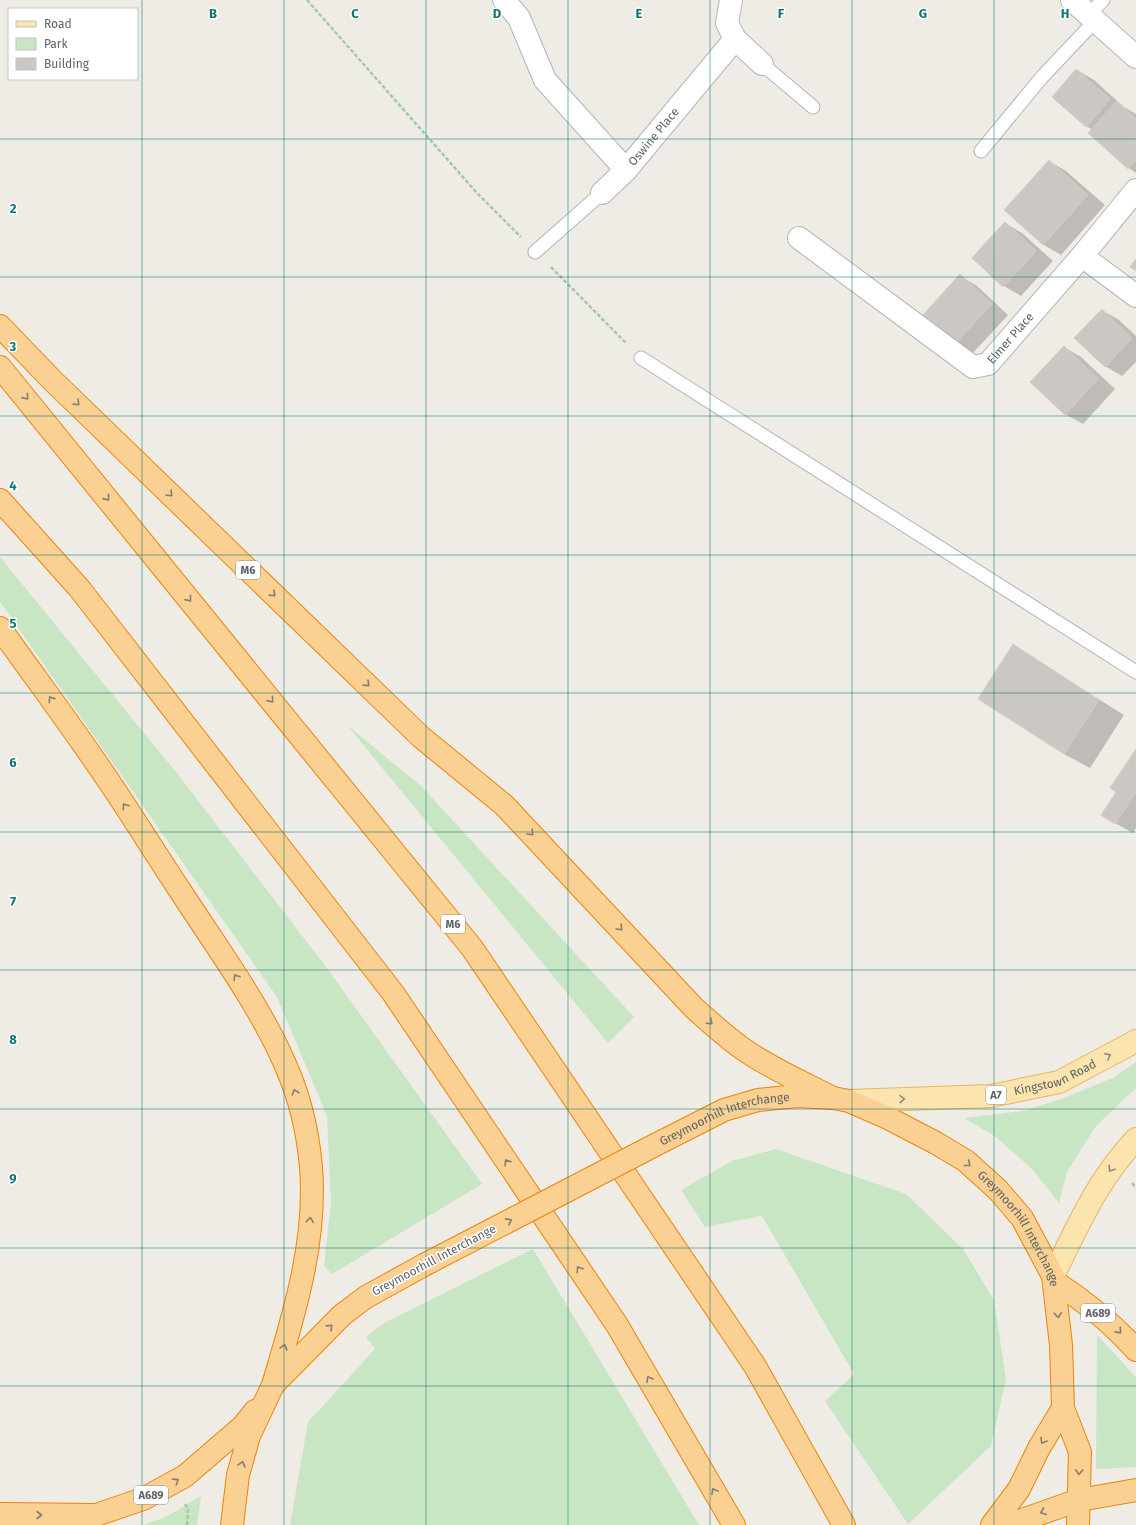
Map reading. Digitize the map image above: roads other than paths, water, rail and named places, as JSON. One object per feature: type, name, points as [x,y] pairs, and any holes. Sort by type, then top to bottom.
[{"type":"highway","name":"M6","points":[[0,326],[52,380],[421,737],[504,805],[694,1008],[726,1036],[771,1067],[841,1099]]},
{"type":"highway","name":"M6","points":[[0,367],[472,948],[755,1366],[844,1525]]},
{"type":"highway","points":[[0,500],[79,588],[393,993],[617,1324],[734,1525]]},
{"type":"highway","points":[[0,628],[116,791],[237,979],[262,1020],[285,1064],[304,1128],[311,1167],[311,1207],[306,1260],[294,1313],[270,1390]]},
{"type":"highway","name":"Greymoorhill Interchange","points":[[232,1525],[238,1475],[249,1436],[270,1390],[342,1315],[366,1296],[657,1144],[724,1110],[758,1100],[797,1096],[841,1099],[888,1118],[966,1161],[998,1190],[1022,1218],[1054,1279],[1061,1345],[1063,1408]]},
{"type":"highway","name":"A689","points":[[1054,1279],[1082,1299],[1115,1326],[1136,1350]]},
{"type":"highway","name":"A689","points":[[0,1514],[96,1515],[143,1499],[185,1476],[213,1453],[243,1426],[270,1390]]},
{"type":"highway","points":[[1063,1408],[1080,1452],[1078,1525]]},
{"type":"highway","points":[[992,1525],[1019,1489],[1039,1448],[1063,1408]]},
{"type":"highway","points":[[1008,1525],[1079,1500],[1136,1490]]},
{"type":"highway","points":[[0,1522],[8,1525]]},
{"type":"main road","name":"Kingstown Road","points":[[841,1099],[991,1096],[1059,1082],[1136,1041]]},
{"type":"main road","points":[[1054,1279],[1091,1199],[1117,1159],[1136,1139]]},
{"type":"street","name":"Oswine Place","points":[[504,0],[519,18],[545,80],[626,170],[735,39]]},
{"type":"street","points":[[731,0],[727,24],[735,39],[762,64]]},
{"type":"street","points":[[1072,0],[1096,12],[1136,57]]},
{"type":"street","points":[[602,193],[626,170]]},
{"type":"street","name":"Elmer Place","points":[[799,238],[973,367],[988,364],[1082,256],[1136,190]]},
{"type":"street","points":[[1082,256],[1136,296]]},
{"type":"lane","points":[[981,151],[1096,12]]},
{"type":"lane","points":[[762,64],[813,107]]},
{"type":"lane","points":[[535,252],[602,193]]},
{"type":"lane","points":[[641,358],[1136,672]]}]
